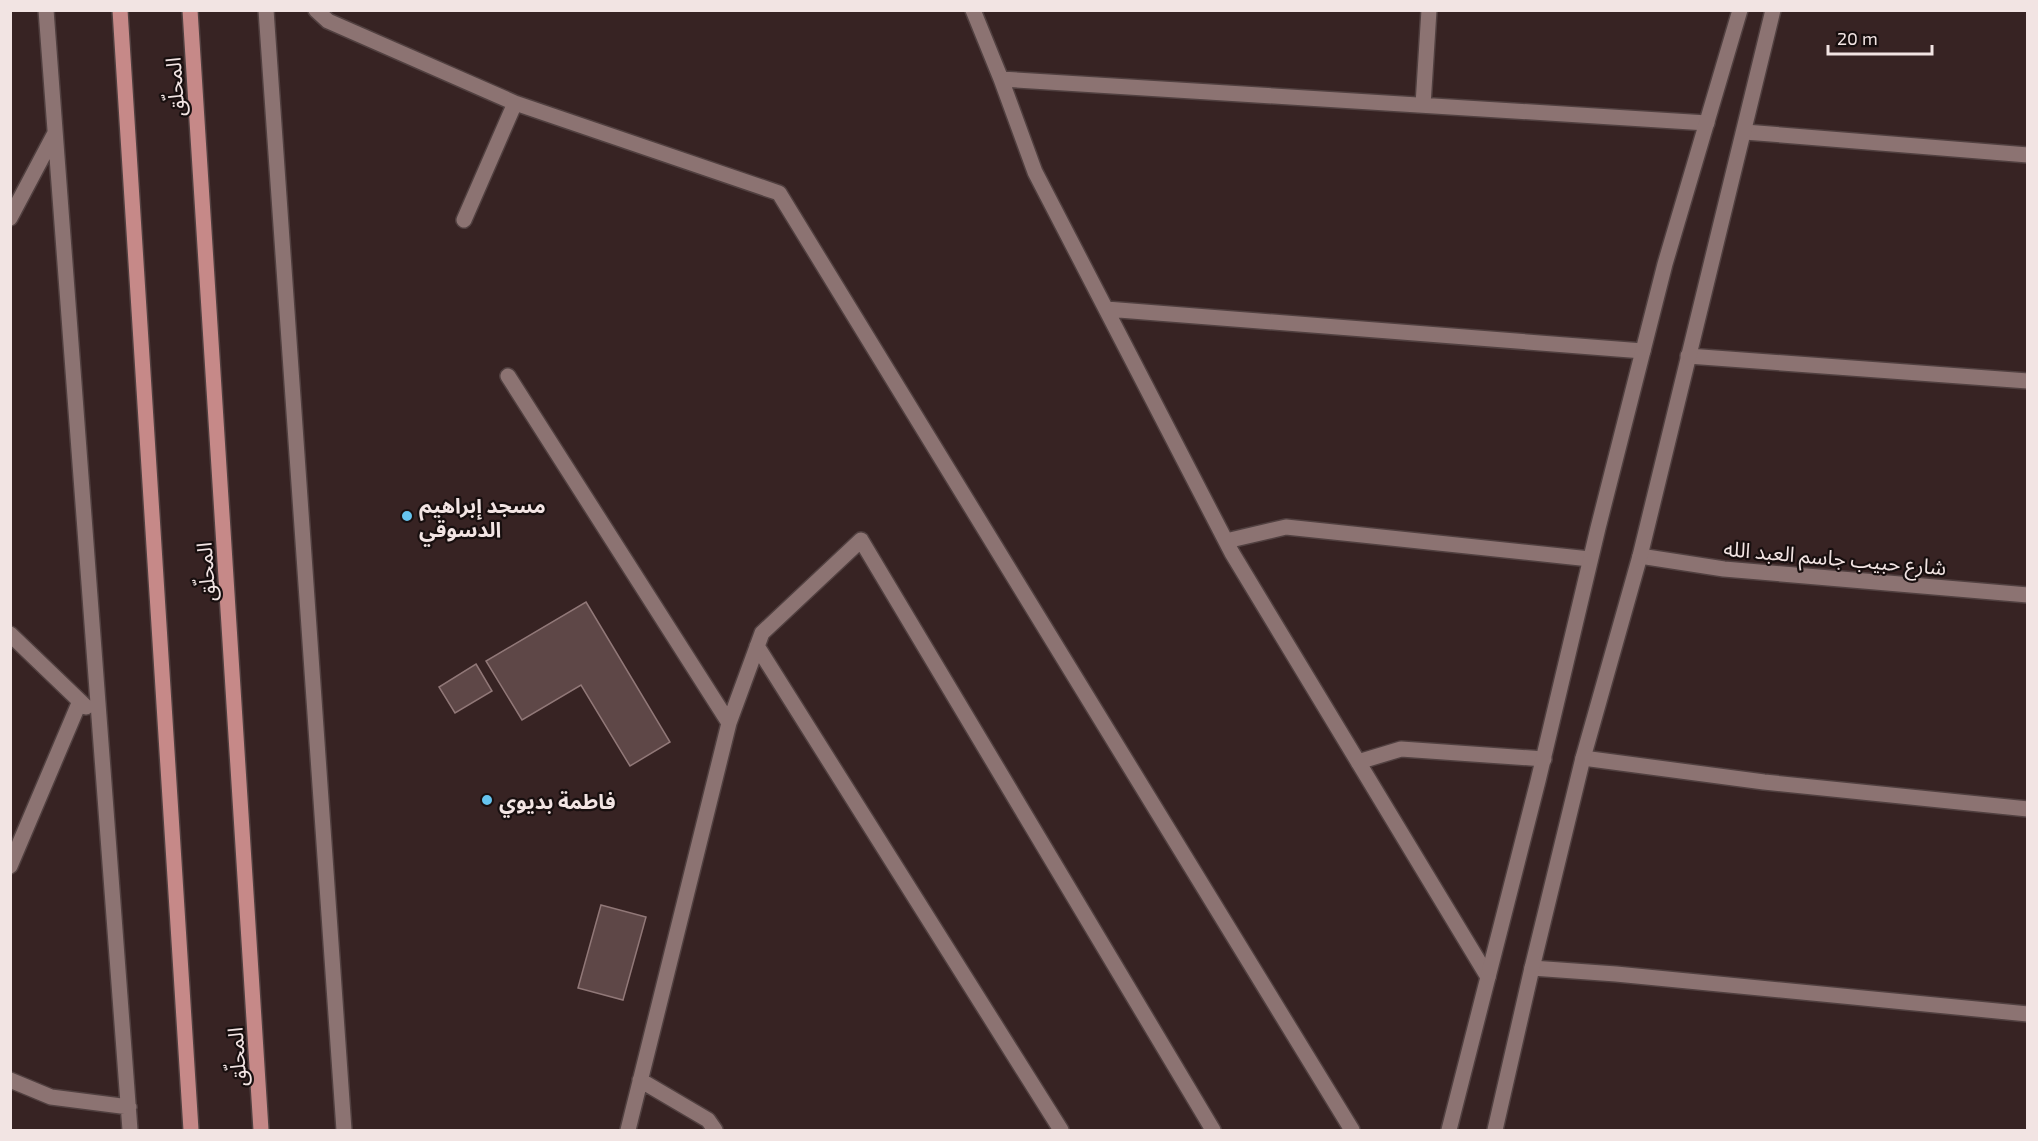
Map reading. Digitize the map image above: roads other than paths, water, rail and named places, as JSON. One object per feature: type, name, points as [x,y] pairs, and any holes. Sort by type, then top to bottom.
[{"type":"main road","points":[[120,10],[191,1131]]},
{"type":"main road","name":"المحلّق","points":[[190,10],[261,1131]]},
{"type":"street","points":[[46,10],[130,1131]]},
{"type":"street","points":[[266,10],[345,1131]]},
{"type":"street","points":[[973,10],[1035,172],[1226,541],[1488,977]]},
{"type":"street","points":[[1423,105],[1429,10]]},
{"type":"street","points":[[1449,1131],[1544,759],[1590,559],[1665,264],[1740,10]]},
{"type":"street","points":[[1495,1131],[1583,758],[1640,556],[1773,10]]},
{"type":"street","points":[[326,14],[515,103],[779,193],[1352,1131]]},
{"type":"street","points":[[1001,79],[1707,123]]},
{"type":"street","points":[[464,220],[515,103]]},
{"type":"street","points":[[1745,132],[2028,155]]},
{"type":"street","points":[[10,218],[55,133]]},
{"type":"street","points":[[1106,309],[1643,351]]},
{"type":"street","points":[[1688,356],[2028,381]]},
{"type":"street","points":[[508,376],[729,723]]},
{"type":"street","points":[[1226,541],[1286,527],[1590,559]]},
{"type":"street","points":[[628,1131],[729,723],[762,633],[861,540],[1213,1131]]},
{"type":"street","name":"شارع حبيب جاسم العبد الله","points":[[1640,556],[1725,569],[2028,595]]},
{"type":"street","points":[[10,634],[99,720]]},
{"type":"street","points":[[758,646],[1061,1131]]},
{"type":"street","points":[[10,866],[80,701]]},
{"type":"street","points":[[1358,762],[1401,749],[1544,759]]},
{"type":"street","points":[[1583,758],[1764,782],[2028,808]]},
{"type":"street","points":[[1532,968],[2028,1014]]},
{"type":"street","points":[[10,1080],[51,1097],[129,1107]]},
{"type":"street","points":[[640,1080],[708,1120],[715,1131]]},
{"type":"place","name":"مسجد إبراهيم الدسوقي","points":[[407,516]]},
{"type":"place","name":"فاطمة بديوي","points":[[487,800]]}]
